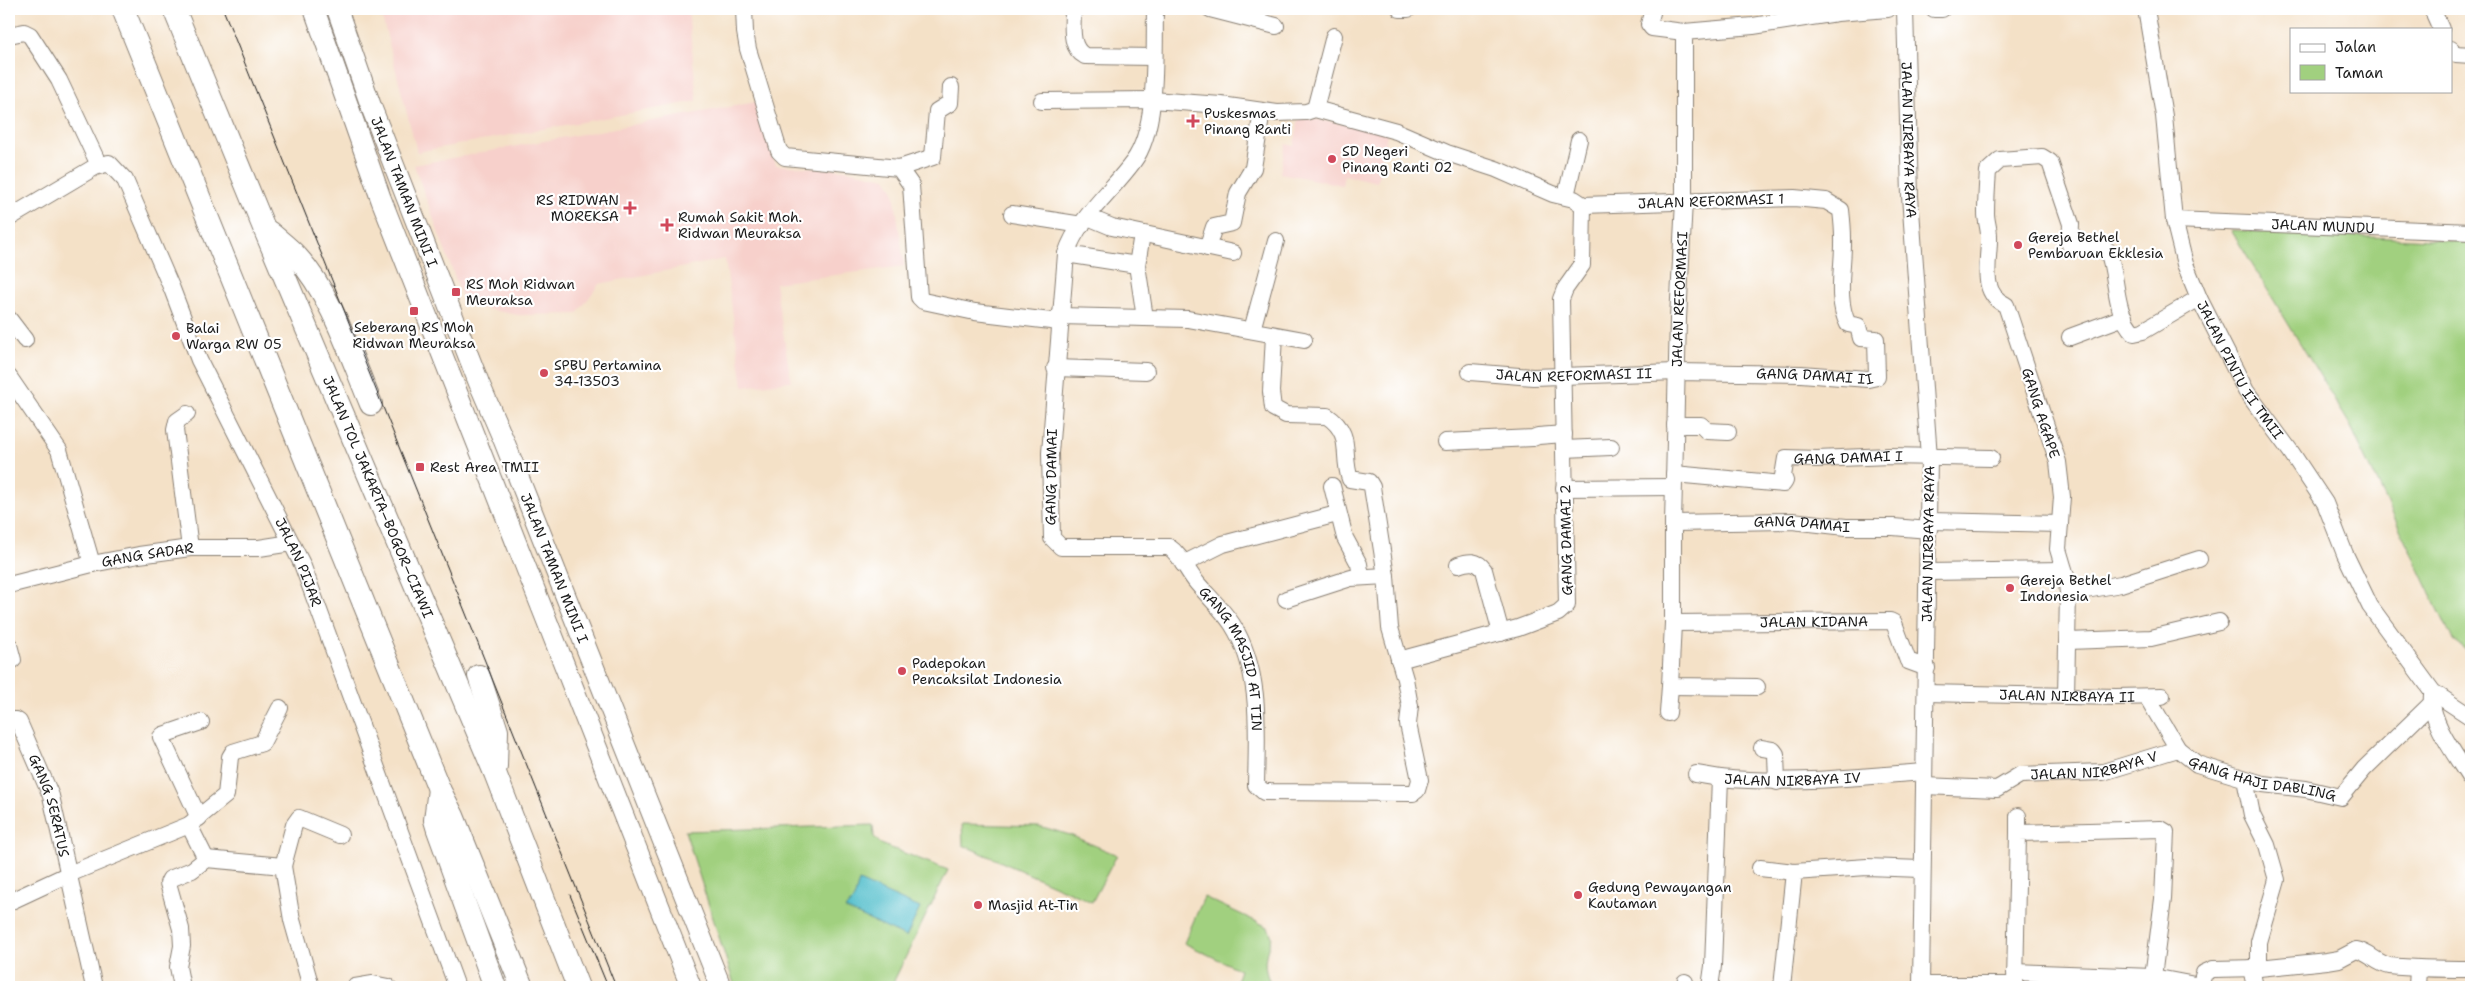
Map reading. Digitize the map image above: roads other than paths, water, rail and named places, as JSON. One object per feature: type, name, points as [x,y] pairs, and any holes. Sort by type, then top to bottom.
[{"type":"highway","points":[[124,9],[439,789],[453,816],[522,987]]},
{"type":"highway","name":"JALAN TOL JAKARTA–BOGOR–CIAWI","points":[[174,9],[264,228],[495,773],[578,987]]},
{"type":"highway","points":[[264,228],[298,258],[317,285],[338,325],[371,404]]},
{"type":"highway","points":[[479,676],[497,731],[495,773]]},
{"type":"highway","points":[[439,789],[436,825],[495,987]]},
{"type":"main road","name":"JALAN TAMAN MINI I","points":[[314,9],[381,199],[691,987]]},
{"type":"main road","name":"JALAN TAMAN MINI I","points":[[337,9],[372,109],[479,383],[504,441],[654,823],[721,987]]},
{"type":"street","points":[[744,9],[744,32],[748,50],[779,151],[785,157],[899,168],[933,157],[937,111],[950,103],[951,87]]},
{"type":"street","points":[[1073,9],[1074,45],[1080,54],[1085,56],[1154,58]]},
{"type":"street","points":[[1146,371],[1055,368],[1066,254],[1070,243],[1143,145],[1152,100],[1155,9]]},
{"type":"street","points":[[1210,9],[1276,26]]},
{"type":"street","points":[[1400,9],[1408,9]]},
{"type":"street","points":[[1653,9],[1649,17],[1649,24],[1652,28],[1684,32],[1753,26],[1837,13],[1888,9]]},
{"type":"street","name":"JALAN NIRBAYA RAYA","points":[[1905,9],[1910,196],[1929,457],[1927,668],[1921,869],[1920,986],[2015,981],[2157,981],[2200,987]]},
{"type":"street","points":[[1934,9],[1942,9]]},
{"type":"street","name":"JALAN PINTU II TMII","points":[[2146,9],[2164,116],[2174,220],[2185,264],[2199,298],[2246,391],[2291,452],[2325,504],[2345,554],[2370,606],[2432,698]]},
{"type":"street","points":[[2432,9],[2441,28]]},
{"type":"street","points":[[9,35],[24,32],[30,35],[59,80],[99,165],[9,218]]},
{"type":"street","name":"JALAN REFORMASI","points":[[1668,713],[1673,622],[1672,523],[1684,201],[1684,32]]},
{"type":"street","points":[[1315,109],[1334,36]]},
{"type":"street","points":[[2452,50],[2456,54],[2471,56]]},
{"type":"street","points":[[1042,101],[1152,100],[1221,105],[1295,114],[1315,109],[1396,131],[1447,153],[1496,169],[1553,194],[1566,196],[1583,204]]},
{"type":"street","points":[[1207,248],[1214,227],[1232,223],[1238,192],[1253,168],[1262,111]]},
{"type":"street","points":[[1566,196],[1579,140]]},
{"type":"street","name":"GANG AGAPE","points":[[2066,696],[2068,594],[2058,549],[2062,497],[2056,455],[2006,305],[1997,301],[1991,292],[1986,262],[1989,237],[1986,215],[1988,171],[2000,160],[2042,158],[2050,162],[2055,172],[2071,224],[2070,245],[2076,248],[2098,246],[2108,251],[2116,292],[2124,317]]},
{"type":"street","name":"JALAN PIJAR","points":[[99,165],[107,162],[112,164],[125,180],[199,360],[302,564],[457,987]]},
{"type":"street","points":[[899,168],[911,185],[915,215],[917,280],[919,297],[923,301],[975,312],[1059,319],[1188,319],[1304,340]]},
{"type":"street","name":"JALAN REFORMASI 1","points":[[1583,204],[1616,205],[1794,198],[1826,201],[1838,207]]},
{"type":"street","name":"GANG DAMAI 2","points":[[1399,660],[1501,632],[1558,613],[1567,606],[1561,299],[1565,289],[1582,266],[1583,204]]},
{"type":"street","name":"GANG DAMAI II","points":[[1677,372],[1801,374],[1868,379],[1877,377],[1876,339],[1861,338],[1858,326],[1848,324],[1845,318],[1842,300],[1843,238],[1841,210],[1838,207]]},
{"type":"street","points":[[1012,214],[1085,221],[1233,253]]},
{"type":"street","name":"JALAN MUNDU","points":[[2174,220],[2471,232]]},
{"type":"street","points":[[1142,234],[1137,265],[1145,318]]},
{"type":"street","points":[[1252,330],[1276,241]]},
{"type":"street","points":[[1066,254],[1137,265]]},
{"type":"street","points":[[2070,337],[2124,317],[2132,331],[2140,332],[2199,298]]},
{"type":"street","points":[[9,319],[25,340]]},
{"type":"street","points":[[1274,335],[1271,392],[1273,408],[1286,415],[1324,415],[1331,418],[1347,440],[1350,479],[1368,482],[1372,487],[1386,576],[1390,628],[1399,660]]},
{"type":"street","name":"GANG DAMAI","points":[[1055,368],[1050,481],[1051,535],[1054,543],[1061,547],[1169,547]]},
{"type":"street","name":"JALAN REFORMASI II","points":[[1470,372],[1562,377],[1677,372]]},
{"type":"street","points":[[9,377],[59,450],[92,564]]},
{"type":"street","points":[[187,414],[177,421],[175,430],[190,548]]},
{"type":"street","points":[[1675,425],[1701,425],[1707,431],[1728,432]]},
{"type":"street","points":[[1445,442],[1533,438],[1536,436],[1611,447]]},
{"type":"street","points":[[1929,457],[1991,458]]},
{"type":"street","name":"GANG DAMAI I","points":[[1674,481],[1783,484],[1786,481],[1783,476],[1786,458],[1929,457]]},
{"type":"street","points":[[1564,488],[1674,481]]},
{"type":"street","points":[[1332,486],[1345,538],[1359,564],[1362,577]]},
{"type":"street","points":[[1183,564],[1223,544],[1338,514]]},
{"type":"street","name":"GANG DAMAI","points":[[1672,523],[1792,521],[1846,527],[1929,526]]},
{"type":"street","points":[[1929,526],[2060,524]]},
{"type":"street","name":"GANG SADAR","points":[[9,585],[92,564],[190,548],[260,548],[291,543]]},
{"type":"street","name":"GANG MASJID AT TIN","points":[[1169,547],[1175,551],[1183,564],[1232,624],[1246,655],[1253,679],[1258,733],[1256,785],[1264,792],[1413,793],[1417,790],[1420,780],[1408,724],[1410,706],[1399,660]]},
{"type":"street","points":[[2068,594],[2121,584],[2199,559]]},
{"type":"street","points":[[1458,565],[1472,562],[1481,566],[1484,570],[1501,632]]},
{"type":"street","points":[[1928,572],[2064,570]]},
{"type":"street","points":[[1286,599],[1351,578],[1386,576]]},
{"type":"street","name":"JALAN KIDANA","points":[[1673,622],[1890,622],[1894,623],[1908,661],[1927,668]]},
{"type":"street","points":[[2068,641],[2150,638],[2219,622]]},
{"type":"street","points":[[1670,686],[1757,687]]},
{"type":"street","name":"JALAN NIRBAYA II","points":[[1926,693],[2155,696],[2178,749]]},
{"type":"street","points":[[2432,698],[2471,717]]},
{"type":"street","points":[[2432,698],[2441,731],[2471,780]]},
{"type":"street","name":"GANG HAJI DABLING","points":[[2178,749],[2197,764],[2246,779],[2263,784],[2306,789],[2341,797],[2364,769],[2432,698]]},
{"type":"street","points":[[9,902],[69,874],[194,821],[226,795],[230,757],[233,752],[262,743],[280,708]]},
{"type":"street","name":"GANG SERATUS","points":[[9,720],[19,722],[51,796],[69,874]]},
{"type":"street","points":[[201,722],[161,737],[194,821],[206,859]]},
{"type":"street","points":[[1762,748],[1773,750],[1776,754],[1777,782]]},
{"type":"street","name":"JALAN NIRBAYA V","points":[[1924,779],[1997,789],[2020,775],[2103,772],[2178,749]]},
{"type":"street","points":[[1696,774],[1720,778]]},
{"type":"street","name":"JALAN NIRBAYA IV","points":[[1710,987],[1713,966],[1720,778],[1777,782],[1924,779]]},
{"type":"street","points":[[2246,779],[2252,815],[2267,845],[2277,880],[2260,935],[2255,968],[2256,987]]},
{"type":"street","points":[[2015,981],[2018,816]]},
{"type":"street","points":[[311,987],[292,920],[283,866],[294,825],[298,818],[340,835]]},
{"type":"street","points":[[2018,833],[2161,829],[2166,832],[2157,981]]},
{"type":"street","points":[[182,987],[178,967],[182,946],[181,929],[168,883],[170,879],[192,870],[206,859],[283,866]]},
{"type":"street","points":[[1760,868],[1794,872],[1867,867],[1921,869]]},
{"type":"street","points":[[1782,987],[1794,872]]},
{"type":"street","points":[[69,874],[94,987]]},
{"type":"street","points":[[2200,987],[2204,973],[2208,970],[2255,968],[2327,961],[2339,959],[2356,950],[2366,953],[2384,964],[2418,969],[2471,969]]},
{"type":"street","points":[[2417,987],[2418,969]]},
{"type":"street","points":[[355,987],[373,984],[388,987]]},
{"type":"water","points":[[859,881],[920,908],[906,937],[845,909],[854,899]]},
{"type":"tram line","points":[[223,9],[616,987]]},
{"type":"tram line","points":[[570,895],[608,987]]},
{"type":"place","name":"Puskesmas Pinang Ranti","points":[[1193,121]]},
{"type":"place","name":"SD Negeri Pinang Ranti 02","points":[[1332,159]]},
{"type":"place","name":"RS RIDWAN MOREKSA","points":[[630,208]]},
{"type":"place","name":"Rumah Sakit Moh. Ridwan Meuraksa","points":[[667,225]]},
{"type":"place","name":"Gereja Bethel Pembaruan Ekklesia","points":[[2018,245]]},
{"type":"place","name":"RS Moh Ridwan Meuraksa","points":[[456,292]]},
{"type":"place","name":"Seberang RS Moh Ridwan Meuraksa","points":[[414,311]]},
{"type":"place","name":"Balai Warga RW 05","points":[[176,336]]},
{"type":"place","name":"SPBU Pertamina 34-13503","points":[[544,373]]},
{"type":"place","name":"Rest Area TMII","points":[[420,467]]},
{"type":"place","name":"Gereja Bethel Indonesia","points":[[2010,588]]},
{"type":"place","name":"Padepokan Pencaksilat Indonesia","points":[[902,671]]},
{"type":"place","name":"Gedung Pewayangan Kautaman","points":[[1578,895]]},
{"type":"place","name":"Masjid At-Tin","points":[[978,905]]}]
